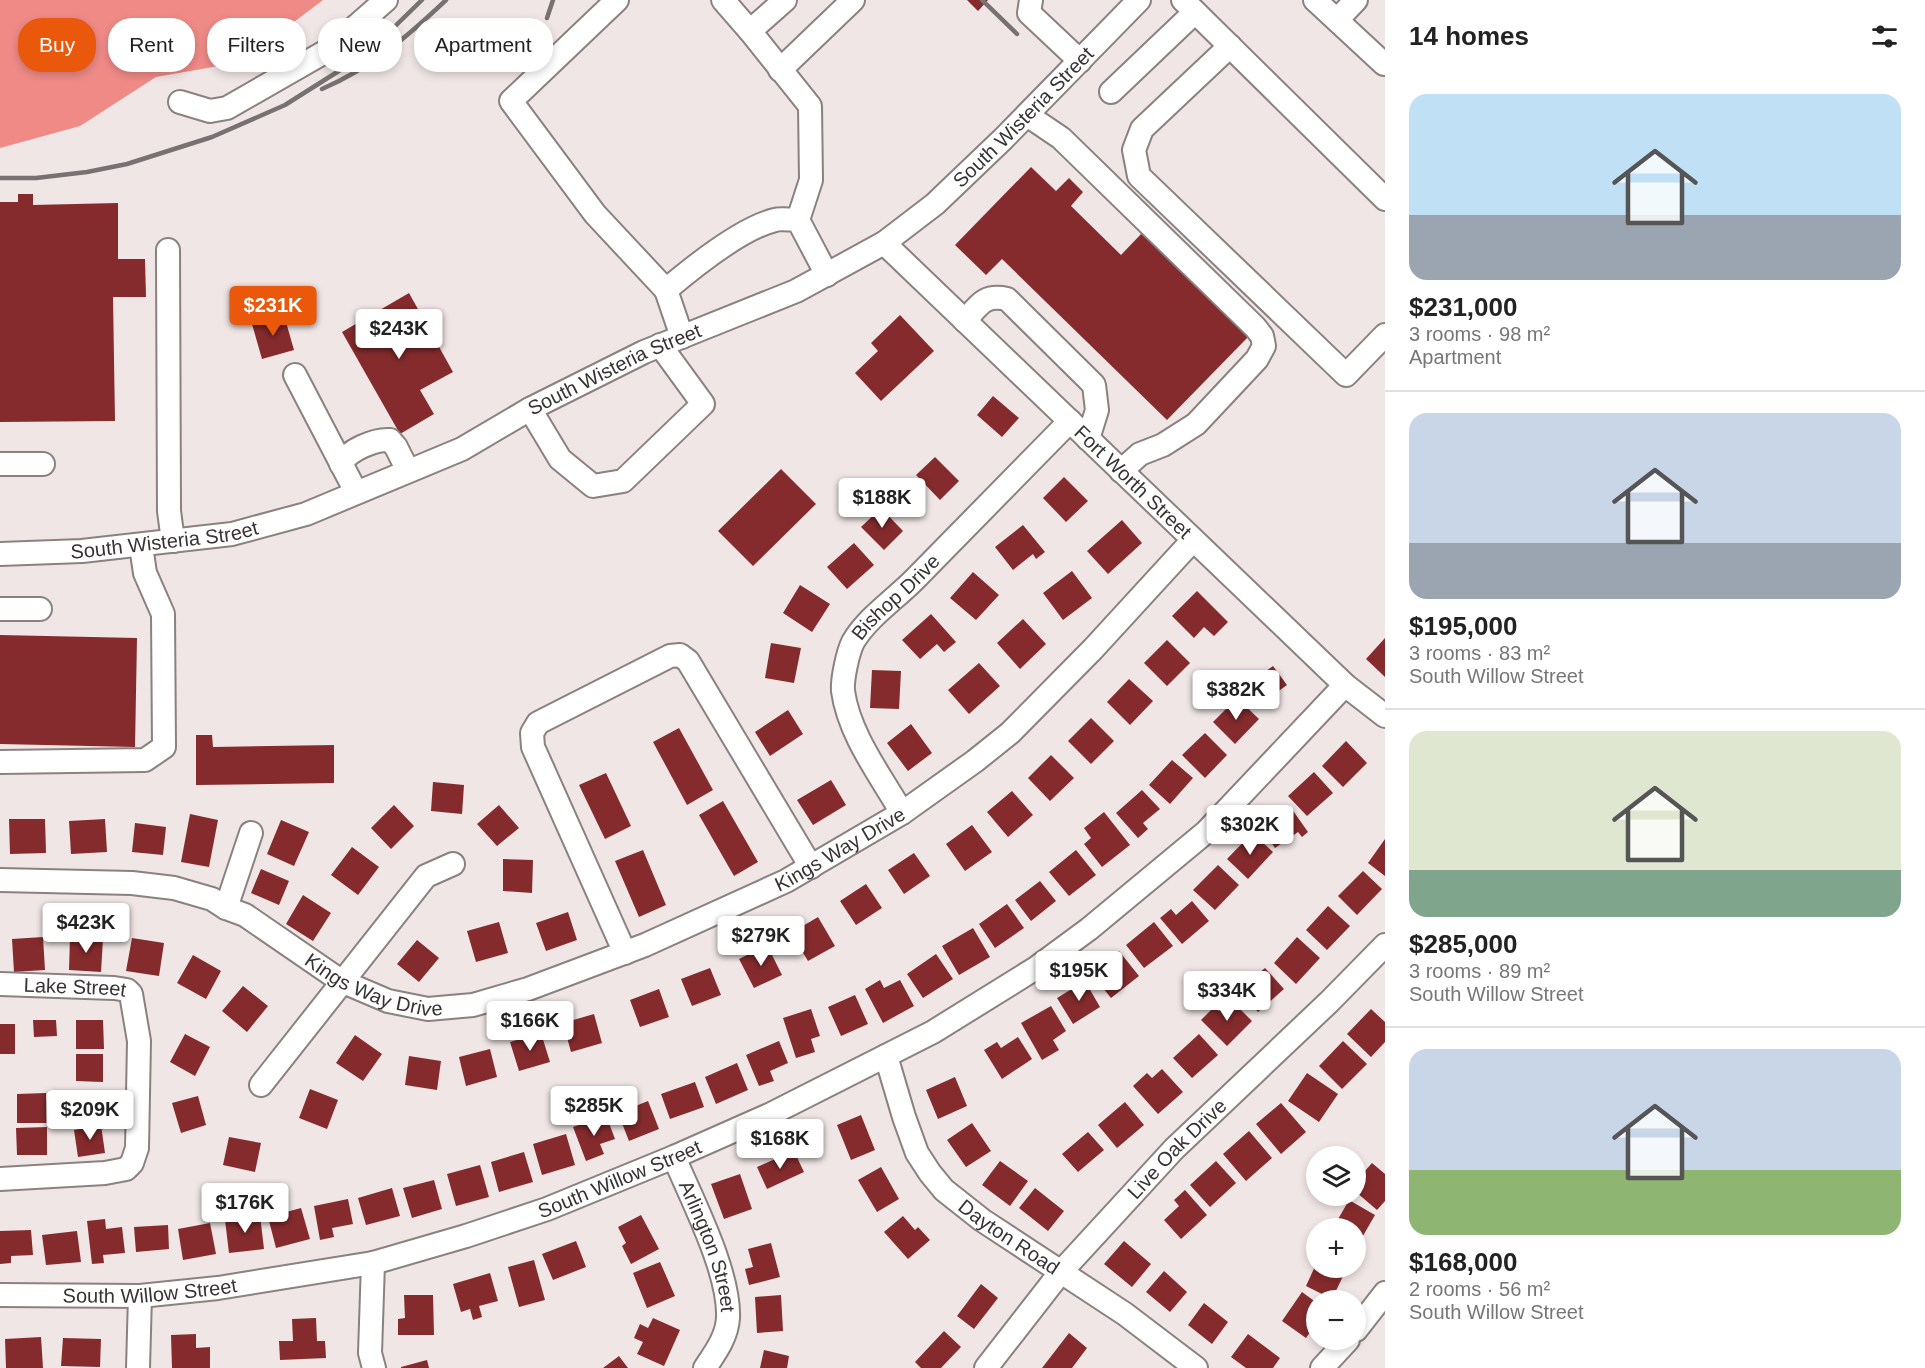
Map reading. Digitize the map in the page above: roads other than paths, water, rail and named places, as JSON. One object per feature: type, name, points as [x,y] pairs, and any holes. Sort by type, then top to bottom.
[{"type":"street","points":[[180,102],[210,111],[227,108],[330,49],[386,0]]},
{"type":"street","points":[[617,0],[511,101],[595,214],[666,290],[682,337]]},
{"type":"street","points":[[723,0],[810,106],[811,180],[798,220],[827,275]]},
{"type":"street","points":[[750,31],[785,0]]},
{"type":"street","points":[[780,70],[853,0]]},
{"type":"street","points":[[1031,0],[1029,13],[1080,61]]},
{"type":"street","name":"South Wisteria Street","points":[[0,554],[82,551],[173,542],[232,534],[306,514],[462,449],[530,410],[660,345],[796,291],[884,243],[935,204],[1027,115],[1139,0]]},
{"type":"street","points":[[1315,0],[1385,63]]},
{"type":"street","points":[[1337,20],[1356,0]]},
{"type":"street","points":[[1111,92],[1189,6],[1385,199]]},
{"type":"street","points":[[1230,46],[1142,129],[1134,150],[1139,176],[1346,375],[1385,334]]},
{"type":"street","points":[[1027,115],[1061,138],[1262,336],[1264,346],[1257,359],[1196,424],[1163,445],[1140,454],[1121,471]]},
{"type":"street","points":[[666,290],[689,270],[749,230],[776,219],[798,220]]},
{"type":"street","name":"Fort Worth Street","points":[[884,243],[1345,685],[1385,716]]},
{"type":"street","points":[[168,250],[169,511],[173,542]]},
{"type":"street","points":[[965,321],[983,302],[994,296],[1007,299],[1094,385],[1097,410],[1088,439]]},
{"type":"street","points":[[530,410],[560,459],[593,486],[623,481],[703,404],[660,345]]},
{"type":"street","points":[[295,375],[356,492]]},
{"type":"street","name":"Bishop Drive","points":[[902,813],[861,742],[848,710],[843,689],[844,673],[853,643],[867,624],[899,595],[1070,421]]},
{"type":"street","points":[[341,464],[350,453],[381,439],[390,440],[396,447],[408,471]]},
{"type":"street","points":[[0,464],[43,464]]},
{"type":"street","name":"Kings Way Drive","points":[[0,880],[132,883],[174,888],[212,899],[226,908],[245,915],[341,981],[388,1000],[428,1009],[473,1005],[528,989],[625,953],[786,882],[902,813],[1010,733],[1093,649],[1193,540]]},
{"type":"street","points":[[0,762],[145,760],[164,747],[163,614],[145,573],[141,546]]},
{"type":"street","points":[[0,609],[40,609]]},
{"type":"street","points":[[625,953],[533,747],[532,733],[538,723],[670,656],[681,655],[688,661],[811,867]]},
{"type":"street","name":"South Willow Street","points":[[0,1295],[140,1296],[218,1288],[373,1263],[466,1236],[546,1209],[674,1157],[769,1115],[933,1032],[1036,968],[1089,929],[1206,832],[1345,685]]},
{"type":"street","points":[[226,908],[252,833]]},
{"type":"street","points":[[261,1085],[426,876],[453,864]]},
{"type":"street","name":"Live Oak Drive","points":[[986,1368],[1060,1273],[1174,1149],[1329,1002],[1385,945]]},
{"type":"street","name":"Lake Street","points":[[0,984],[127,990],[130,994],[139,1041],[137,1148],[132,1163],[126,1168],[105,1173],[0,1179]]},
{"type":"street","name":"Dayton Road","points":[[886,1056],[904,1118],[917,1152],[944,1190],[982,1220],[1125,1314],[1196,1368]]},
{"type":"street","name":"Arlington Street","points":[[674,1157],[712,1245],[724,1289],[728,1319],[720,1347],[705,1368]]},
{"type":"street","points":[[373,1263],[370,1353],[374,1368]]},
{"type":"street","points":[[1366,1317],[1385,1293]]},
{"type":"street","points":[[138,1368],[140,1296]]},
{"type":"street","points":[[1322,1368],[1339,1350]]},
{"type":"railway","points":[[0,178],[36,178],[87,172],[127,164],[212,137],[285,105],[353,62],[386,35],[422,0]]},
{"type":"railway","points":[[322,89],[373,61],[446,0]]},
{"type":"railway","points":[[547,18],[553,0]]},
{"type":"railway","points":[[982,0],[1017,34]]}]
